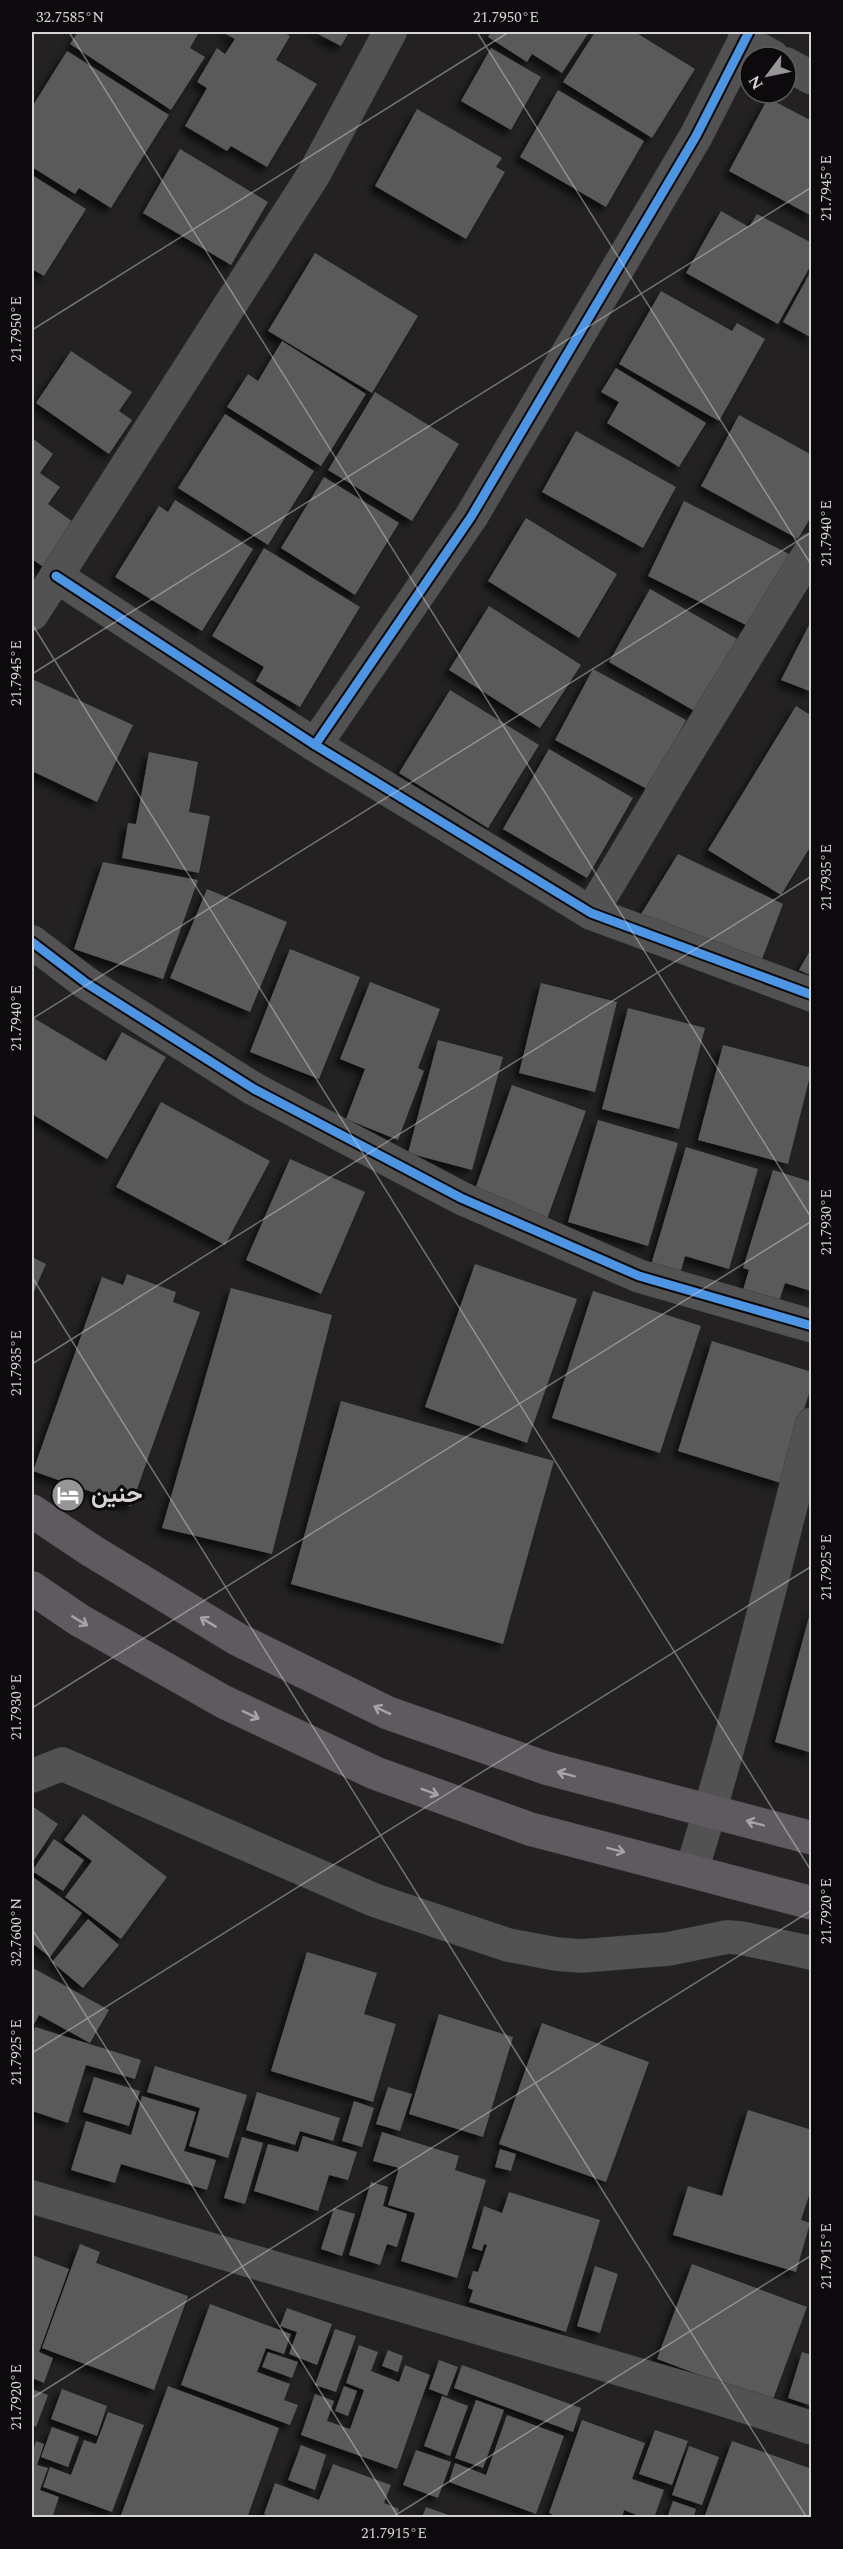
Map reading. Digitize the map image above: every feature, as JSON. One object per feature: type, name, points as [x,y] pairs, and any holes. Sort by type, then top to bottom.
[{"type":"main road","points":[[32,1511],[92,1551],[237,1639],[388,1713],[546,1768],[812,1838]]},
{"type":"main road","points":[[32,1588],[79,1620],[224,1702],[375,1773],[530,1828],[692,1869],[812,1903]]},
{"type":"street","points":[[32,614],[314,174],[390,32]]},
{"type":"street","points":[[315,746],[471,517],[696,136],[747,36]]},
{"type":"street","points":[[798,70],[812,78]]},
{"type":"street","points":[[591,913],[812,549]]},
{"type":"street","points":[[56,576],[315,746],[591,913],[812,995]]},
{"type":"street","points":[[32,942],[86,983],[254,1089],[461,1198],[639,1276],[812,1326]]},
{"type":"street","points":[[692,1869],[710,1811],[812,1424]]},
{"type":"street","points":[[32,1776],[62,1764],[374,1900],[508,1945],[564,1955],[606,1955],[669,1949],[728,1937],[755,1940],[812,1953]]},
{"type":"street","points":[[32,2197],[715,2397],[812,2428]]},
{"type":"building","points":[[78,32],[199,32],[190,48],[205,57],[171,110],[70,44]]},
{"type":"building","points":[[222,32],[283,32],[290,36],[276,60],[317,84],[267,167],[231,146],[227,151],[185,126],[207,88],[197,82],[217,48],[225,54],[235,39]]},
{"type":"building","points":[[314,32],[349,32],[341,46]]},
{"type":"building","points":[[491,32],[589,32],[562,73],[532,54],[527,62],[488,37]]},
{"type":"building","points":[[595,32],[635,32],[695,69],[652,138],[563,82]]},
{"type":"building","points":[[491,48],[541,77],[511,130],[461,101]]},
{"type":"building","points":[[67,51],[169,115],[111,208],[79,188],[75,194],[32,167],[32,107]]},
{"type":"building","points":[[558,90],[644,141],[606,207],[520,157]]},
{"type":"building","points":[[764,105],[781,105],[812,121],[812,216],[729,171]]},
{"type":"building","points":[[417,109],[502,158],[496,167],[505,172],[466,239],[375,186]]},
{"type":"building","points":[[180,149],[268,202],[231,265],[143,213]]},
{"type":"building","points":[[32,175],[86,209],[44,276],[32,269]]},
{"type":"building","points":[[721,211],[749,227],[757,214],[812,243],[812,263],[778,324],[686,273]]},
{"type":"building","points":[[315,253],[418,316],[372,393],[268,331]]},
{"type":"building","points":[[812,269],[812,338],[783,322]]},
{"type":"building","points":[[661,291],[732,331],[737,323],[765,339],[719,421],[619,364]]},
{"type":"building","points":[[282,341],[366,394],[321,466],[227,407],[248,374],[258,381]]},
{"type":"building","points":[[71,351],[132,392],[119,411],[132,420],[109,454],[36,403]]},
{"type":"building","points":[[616,368],[706,423],[679,467],[607,423],[619,402],[601,392]]},
{"type":"building","points":[[375,392],[459,444],[412,521],[328,470]]},
{"type":"building","points":[[225,414],[314,471],[268,545],[178,488]]},
{"type":"building","points":[[739,415],[812,455],[812,515],[798,539],[701,486]]},
{"type":"building","points":[[576,431],[676,487],[643,548],[542,492]]},
{"type":"building","points":[[32,438],[53,454],[40,473],[60,487],[48,504],[80,527],[49,571],[32,559]]},
{"type":"building","points":[[324,477],[399,523],[355,595],[281,548]]},
{"type":"building","points":[[175,500],[253,549],[202,631],[115,577],[159,506],[168,512]]},
{"type":"building","points":[[684,501],[789,554],[752,628],[648,576]]},
{"type":"building","points":[[526,518],[617,574],[579,638],[488,581]]},
{"type":"building","points":[[264,548],[360,607],[300,707],[256,681],[264,667],[212,636]]},
{"type":"building","points":[[650,589],[739,640],[698,713],[609,662]]},
{"type":"building","points":[[489,606],[581,665],[540,728],[449,670]]},
{"type":"building","points":[[812,619],[812,692],[781,680]]},
{"type":"building","points":[[593,669],[686,720],[649,790],[555,740]]},
{"type":"building","points":[[32,679],[133,725],[97,802],[32,771]]},
{"type":"building","points":[[450,690],[539,745],[488,828],[399,773]]},
{"type":"building","points":[[796,706],[812,716],[812,844],[781,895],[708,850]]},
{"type":"building","points":[[549,749],[633,798],[587,878],[503,829]]},
{"type":"building","points":[[149,752],[198,762],[189,812],[210,816],[199,873],[122,858],[128,823],[136,824]]},
{"type":"building","points":[[678,854],[783,904],[759,967],[638,919]]},
{"type":"building","points":[[103,862],[198,880],[163,979],[74,949]]},
{"type":"building","points":[[207,889],[287,922],[250,1012],[170,978]]},
{"type":"building","points":[[812,947],[812,976],[799,970]]},
{"type":"building","points":[[290,949],[360,977],[319,1079],[250,1052]]},
{"type":"building","points":[[370,982],[440,1009],[418,1068],[424,1071],[398,1140],[346,1119],[365,1069],[340,1059]]},
{"type":"building","points":[[541,983],[617,1002],[595,1092],[519,1073]]},
{"type":"building","points":[[628,1008],[705,1028],[679,1129],[602,1109]]},
{"type":"building","points":[[32,1017],[106,1061],[122,1032],[166,1057],[107,1159],[32,1114]]},
{"type":"building","points":[[438,1040],[503,1057],[472,1170],[408,1153]]},
{"type":"building","points":[[723,1045],[812,1068],[788,1164],[698,1140]]},
{"type":"building","points":[[512,1085],[586,1111],[547,1219],[474,1192]]},
{"type":"building","points":[[161,1102],[270,1161],[225,1245],[116,1187]]},
{"type":"building","points":[[598,1120],[678,1143],[648,1246],[568,1222]]},
{"type":"building","points":[[686,1147],[758,1169],[729,1269],[685,1256],[680,1274],[651,1265]]},
{"type":"building","points":[[290,1159],[365,1192],[321,1294],[246,1260]]},
{"type":"building","points":[[773,1170],[812,1182],[812,1289],[811,1291],[785,1283],[779,1301],[743,1290],[749,1270],[743,1268]]},
{"type":"building","points":[[32,1257],[46,1264],[32,1296]]},
{"type":"building","points":[[475,1264],[577,1299],[527,1443],[425,1407]]},
{"type":"building","points":[[127,1274],[176,1292],[173,1302],[200,1312],[131,1506],[33,1471],[102,1277],[123,1285]]},
{"type":"building","points":[[231,1288],[332,1315],[272,1554],[162,1528]]},
{"type":"building","points":[[593,1291],[701,1326],[660,1453],[552,1418]]},
{"type":"building","points":[[712,1341],[812,1372],[812,1384],[781,1483],[678,1451]]},
{"type":"building","points":[[341,1401],[554,1461],[503,1644],[291,1584]]},
{"type":"building","points":[[812,1606],[812,1753],[775,1742]]},
{"type":"building","points":[[32,1806],[58,1824],[32,1863]]},
{"type":"building","points":[[83,1814],[167,1877],[121,1939],[65,1897],[92,1861],[64,1840]]},
{"type":"building","points":[[54,1839],[84,1860],[63,1891],[32,1871]]},
{"type":"building","points":[[33,1877],[82,1913],[50,1957],[32,1943]]},
{"type":"building","points":[[88,1919],[119,1945],[83,1988],[52,1962]]},
{"type":"building","points":[[307,1952],[377,1973],[364,2014],[396,2024],[373,2102],[271,2071]]},
{"type":"building","points":[[33,1968],[109,2010],[90,2043],[39,2015],[32,2028]]},
{"type":"building","points":[[439,2014],[513,2037],[483,2137],[409,2114]]},
{"type":"building","points":[[542,2023],[649,2062],[606,2182],[499,2144]]},
{"type":"building","points":[[35,2027],[141,2060],[135,2079],[86,2065],[68,2123],[32,2111],[32,2039]]},
{"type":"building","points":[[155,2066],[247,2095],[228,2158],[189,2146],[200,2108],[147,2092]]},
{"type":"building","points":[[94,2077],[140,2091],[129,2126],[83,2112]]},
{"type":"building","points":[[388,2087],[412,2094],[400,2131],[376,2124]]},
{"type":"building","points":[[257,2092],[340,2118],[333,2141],[300,2131],[295,2145],[246,2130]]},
{"type":"building","points":[[142,2096],[196,2112],[184,2151],[216,2160],[207,2190],[121,2164],[115,2183],[71,2170],[86,2121],[131,2135]]},
{"type":"building","points":[[354,2101],[374,2108],[362,2147],[342,2141]]},
{"type":"building","points":[[748,2110],[812,2130],[812,2186],[801,2220],[810,2223],[796,2272],[673,2235],[688,2186],[722,2196]]},
{"type":"building","points":[[382,2132],[459,2156],[455,2170],[486,2180],[457,2278],[401,2261],[415,2213],[388,2205],[399,2168],[373,2161]]},
{"type":"building","points":[[303,2136],[357,2152],[348,2180],[329,2175],[318,2211],[254,2191],[268,2144],[298,2152]]},
{"type":"building","points":[[242,2137],[263,2143],[245,2204],[224,2198]]},
{"type":"building","points":[[500,2149],[516,2154],[511,2171],[495,2167]]},
{"type":"building","points":[[371,2182],[388,2187],[383,2206],[407,2214],[397,2247],[387,2244],[380,2265],[349,2255]]},
{"type":"building","points":[[509,2192],[600,2220],[566,2332],[469,2302],[473,2290],[468,2288],[473,2271],[478,2272],[487,2245],[484,2244],[482,2251],[472,2248],[484,2206],[502,2213]]},
{"type":"building","points":[[334,2208],[355,2214],[342,2256],[321,2249]]},
{"type":"building","points":[[80,2244],[100,2252],[96,2263],[188,2296],[154,2390],[42,2348]]},
{"type":"building","points":[[32,2255],[69,2269],[39,2352],[53,2358],[44,2383],[32,2378]]},
{"type":"building","points":[[692,2264],[807,2307],[772,2402],[657,2359]]},
{"type":"building","points":[[595,2266],[618,2274],[600,2333],[577,2326]]},
{"type":"building","points":[[210,2304],[291,2334],[284,2354],[266,2348],[257,2372],[290,2384],[284,2400],[298,2405],[290,2425],[181,2385]]},
{"type":"building","points":[[287,2308],[332,2324],[317,2365],[289,2354],[297,2332],[280,2326]]},
{"type":"building","points":[[335,2329],[356,2336],[336,2392],[315,2385]]},
{"type":"building","points":[[359,2345],[378,2352],[371,2371],[399,2382],[405,2365],[430,2375],[397,2469],[301,2435],[315,2394],[334,2401],[327,2421],[350,2429],[364,2390],[346,2383]]},
{"type":"building","points":[[388,2350],[403,2356],[398,2372],[382,2366]]},
{"type":"building","points":[[268,2352],[298,2362],[292,2378],[262,2367]]},
{"type":"building","points":[[802,2352],[812,2355],[812,2406],[788,2398]]},
{"type":"building","points":[[439,2360],[458,2367],[447,2396],[429,2389]]},
{"type":"building","points":[[462,2365],[581,2408],[573,2432],[454,2388]]},
{"type":"building","points":[[168,2386],[279,2428],[247,2518],[120,2518]]},
{"type":"building","points":[[344,2386],[357,2391],[348,2416],[335,2411]]},
{"type":"building","points":[[32,2389],[48,2395],[36,2427],[32,2425]]},
{"type":"building","points":[[62,2389],[107,2406],[97,2436],[51,2419]]},
{"type":"building","points":[[442,2396],[468,2406],[450,2456],[424,2446]]},
{"type":"building","points":[[476,2400],[504,2410],[483,2468],[455,2458]]},
{"type":"building","points":[[108,2412],[144,2425],[112,2512],[43,2487],[50,2467],[71,2475],[84,2440],[96,2444]]},
{"type":"building","points":[[507,2415],[564,2436],[536,2514],[449,2482],[455,2463],[486,2475]]},
{"type":"building","points":[[582,2420],[645,2443],[632,2479],[664,2490],[654,2518],[644,2518],[624,2510],[622,2518],[560,2518],[549,2513]]},
{"type":"building","points":[[52,2427],[79,2437],[68,2467],[41,2457]]},
{"type":"building","points":[[655,2430],[688,2441],[672,2485],[639,2474]]},
{"type":"building","points":[[36,2441],[44,2444],[37,2465],[48,2468],[40,2490],[59,2497],[52,2518],[32,2518],[32,2453]]},
{"type":"building","points":[[732,2441],[812,2469],[812,2518],[704,2518]]},
{"type":"building","points":[[301,2445],[326,2455],[315,2490],[288,2480]]},
{"type":"building","points":[[689,2446],[719,2457],[702,2505],[672,2495]]},
{"type":"building","points":[[416,2450],[451,2462],[438,2498],[403,2485]]},
{"type":"building","points":[[333,2464],[391,2485],[384,2503],[399,2509],[396,2518],[275,2518],[264,2514],[275,2483],[319,2500]]},
{"type":"building","points":[[673,2501],[696,2509],[693,2518],[667,2518]]},
{"type":"building","points":[[426,2507],[454,2517],[454,2518],[422,2518]]},
{"type":"cycle path","points":[[315,745],[471,517],[696,136],[749,32]]},
{"type":"cycle path","points":[[56,576],[315,745],[591,913],[812,995]]},
{"type":"cycle path","points":[[32,942],[86,983],[254,1089],[461,1198],[639,1276],[812,1326]]},
{"type":"place","name":"حنين","points":[[68,1495]]}]
